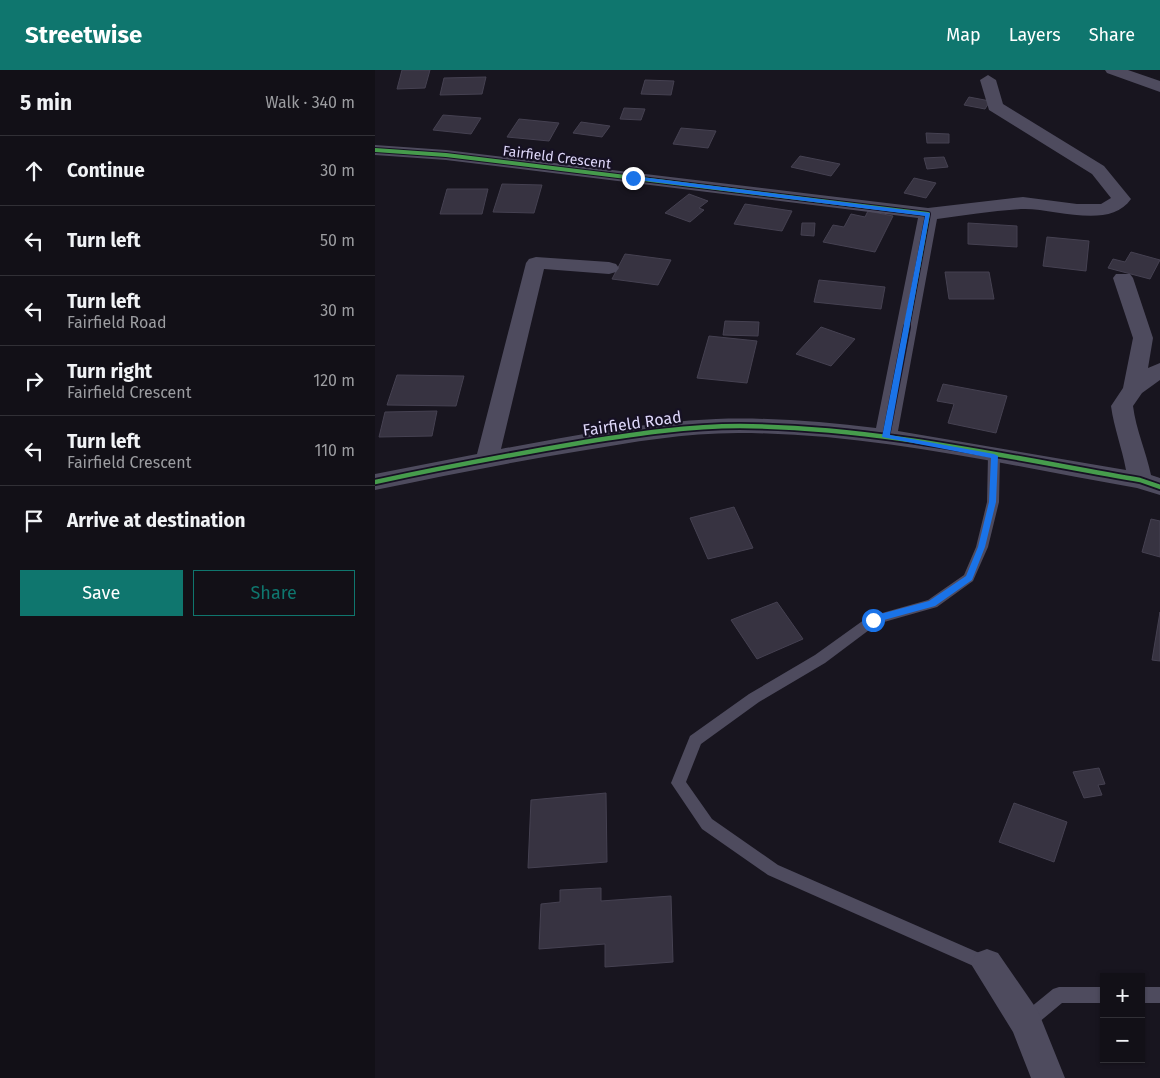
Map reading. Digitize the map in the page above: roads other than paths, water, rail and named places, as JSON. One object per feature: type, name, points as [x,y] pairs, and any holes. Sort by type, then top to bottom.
[{"type":"street","points":[[1113,70],[1160,87]]},
{"type":"street","name":"Fairfield Crescent","points":[[375,150],[456,156],[928,214],[1023,203],[1077,210],[1105,210],[1121,199],[1098,170],[1029,129],[995,106],[989,80]]},
{"type":"street","points":[[886,437],[928,214]]},
{"type":"street","points":[[487,458],[536,263],[609,268]]},
{"type":"street","points":[[1123,278],[1137,315],[1143,338],[1134,388]]},
{"type":"street","points":[[1150,484],[1125,429],[1122,406],[1134,388],[1160,370]]},
{"type":"street","name":"Fairfield Road","points":[[375,482],[487,458],[678,428],[741,426],[886,437],[1150,484]]},
{"type":"street","points":[[987,964],[1026,1022],[1049,1078]]},
{"type":"lane","points":[[987,964],[773,870],[707,824],[679,783],[695,740],[754,698],[820,659],[873,620],[932,604],[969,578],[981,547],[993,502],[994,456]]},
{"type":"lane","points":[[1026,1022],[1059,995],[1100,995]]},
{"type":"lane","points":[[1145,995],[1160,995]]}]
